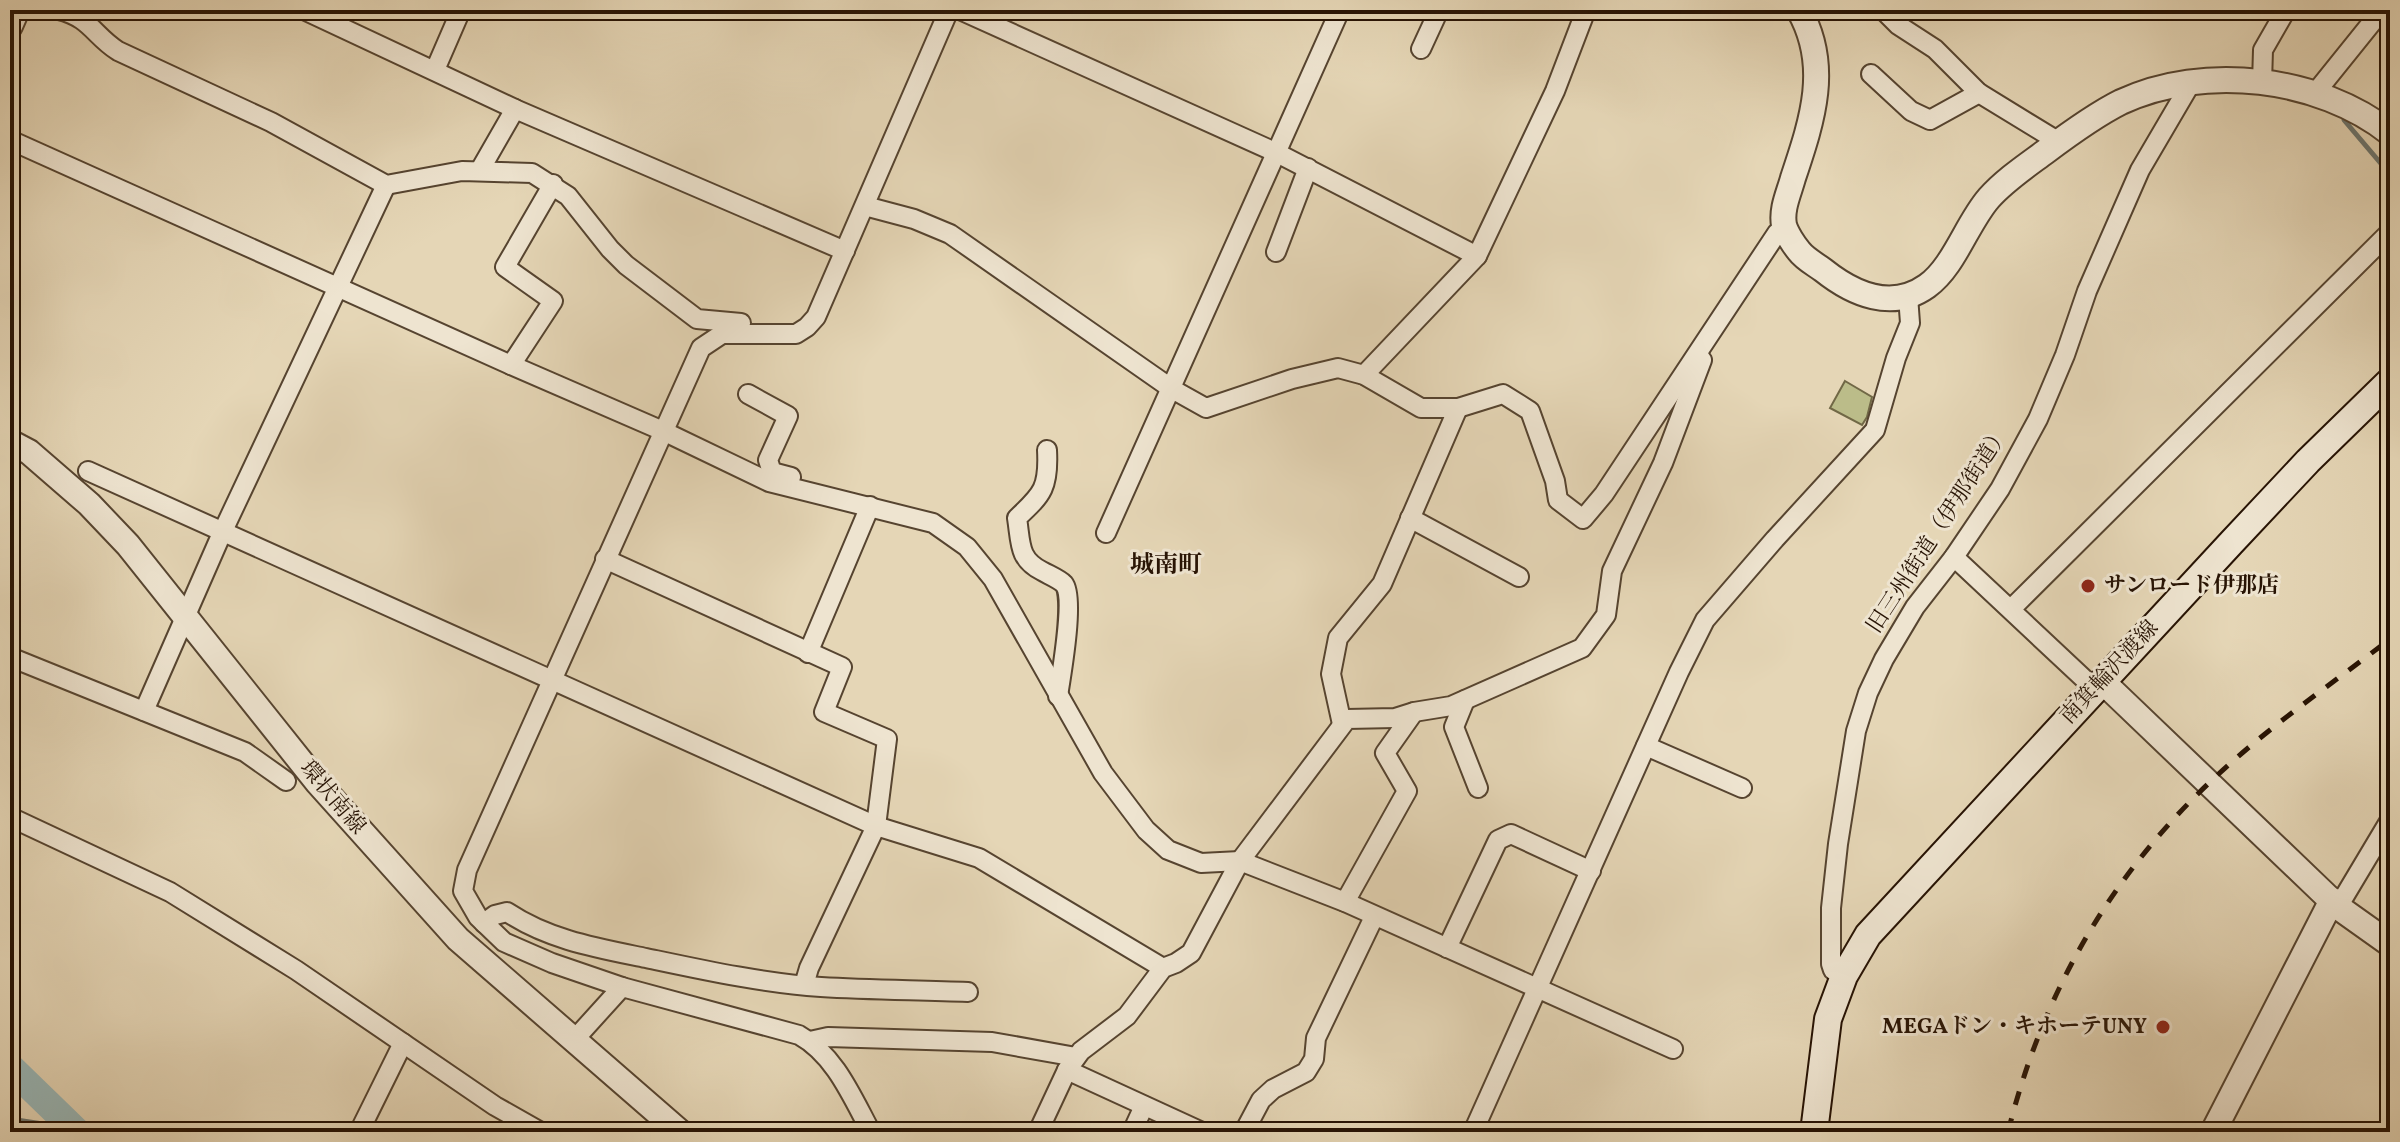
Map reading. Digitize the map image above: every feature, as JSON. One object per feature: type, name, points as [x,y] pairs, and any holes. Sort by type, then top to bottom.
[{"type":"main road","name":"南箕輪沢渡線","points":[[1814,1132],[1828,1019],[1844,976],[1860,947],[1877,925],[2308,461],[2390,381]]},
{"type":"street","points":[[10,26],[17,10]]},
{"type":"street","points":[[59,10],[87,21],[106,43],[118,51],[271,122],[386,185],[480,170],[532,173],[568,196],[626,265],[697,319],[755,324],[767,334]]},
{"type":"street","points":[[304,10],[515,109],[845,251]]},
{"type":"street","points":[[435,70],[461,10]]},
{"type":"street","points":[[871,1132],[839,1074],[810,1041],[799,1035],[622,987],[528,954],[504,942],[484,923],[463,891],[467,870],[550,680],[701,348],[722,334],[796,334],[816,317],[949,10]]},
{"type":"street","points":[[960,10],[1277,153],[1477,256]]},
{"type":"street","points":[[1106,533],[1340,10]]},
{"type":"street","points":[[1421,49],[1439,10]]},
{"type":"street","points":[[1364,375],[1477,256],[1555,91],[1586,10]]},
{"type":"street","points":[[1799,10],[1809,29],[1817,64],[1817,91],[1813,119],[1785,205],[1784,227],[1800,253],[1853,291],[1872,298],[1908,296],[1927,286],[1943,271],[1977,212],[2004,183],[2119,103],[2149,91],[2191,83],[2262,83],[2316,92],[2355,109],[2390,133]]},
{"type":"street","points":[[1883,10],[1898,25],[1935,49],[1979,93],[2059,142]]},
{"type":"street","points":[[2262,83],[2263,50],[2286,10]]},
{"type":"street","points":[[2316,92],[2382,10]]},
{"type":"street","points":[[1871,74],[1911,111],[1930,120],[1979,93]]},
{"type":"street","name":"旧三州街道（伊那街道）","points":[[1844,976],[1833,970],[1831,964],[1831,908],[1856,731],[1868,693],[1915,607],[1954,557],[2000,489],[2038,419],[2087,291],[2140,170],[2191,83]]},
{"type":"street","points":[[480,170],[515,109]]},
{"type":"street","points":[[10,140],[663,431],[769,482],[933,523],[967,547],[993,579],[1103,773],[1146,830],[1168,850],[1201,863],[1240,861],[1345,902],[1673,1049]]},
{"type":"street","points":[[1276,252],[1308,168]]},
{"type":"street","points":[[511,365],[553,301],[505,267],[553,184]]},
{"type":"street","points":[[144,711],[222,533],[386,185]]},
{"type":"street","points":[[865,206],[914,219],[950,234],[1172,389],[1206,408],[1292,379],[1338,368],[1364,375],[1421,408],[1458,408],[1503,394],[1530,411],[1555,481],[1558,500],[1583,519],[1604,494],[1777,233],[1784,227]]},
{"type":"street","points":[[2011,609],[2390,232]]},
{"type":"street","points":[[1473,1132],[1705,620],[1875,430],[1896,358],[1910,323],[1908,296]]},
{"type":"street","points":[[1038,1132],[1072,1063],[1127,1016],[1163,968],[1191,953],[1240,861],[1347,719],[1395,718],[1451,706],[1582,648],[1606,615],[1612,571],[1663,463],[1713,331]]},
{"type":"street","points":[[748,394],[788,416],[768,460],[772,472],[843,492],[845,500]]},
{"type":"street","points":[[1342,724],[1331,674],[1338,638],[1382,584],[1458,408]]},
{"type":"street","name":"環状南線","points":[[10,442],[29,452],[89,504],[128,545],[318,783],[458,939],[680,1132]]},
{"type":"street","points":[[1047,450],[1045,488],[1039,498],[1017,518],[1025,559],[1062,583],[1068,595],[1058,696]]},
{"type":"street","points":[[88,471],[876,826],[979,858],[1163,968]]},
{"type":"street","points":[[808,653],[870,506]]},
{"type":"street","points":[[1410,518],[1519,577]]},
{"type":"street","points":[[1954,557],[2100,686],[2335,903],[2390,944]]},
{"type":"street","points":[[605,559],[842,667],[824,712],[887,739],[876,826],[809,968],[804,985]]},
{"type":"street","points":[[10,657],[245,752],[286,781]]},
{"type":"street","points":[[1465,700],[1454,727],[1478,788]]},
{"type":"street","points":[[1345,902],[1407,791],[1385,753],[1414,712]]},
{"type":"street","points":[[1646,746],[1742,788]]},
{"type":"street","points":[[10,817],[170,892],[296,970],[495,1106],[541,1132]]},
{"type":"street","points":[[2213,1132],[2335,903],[2390,820]]},
{"type":"street","points":[[1447,948],[1498,840],[1511,834],[1591,871]]},
{"type":"street","points":[[484,923],[495,915],[507,912],[547,934],[591,947],[719,973],[804,985],[968,992]]},
{"type":"street","points":[[1244,1132],[1261,1100],[1273,1089],[1306,1072],[1314,1059],[1316,1038],[1374,917]]},
{"type":"street","points":[[574,1040],[622,987]]},
{"type":"street","points":[[810,1041],[840,1037],[992,1042],[1072,1063],[1144,1106],[1202,1132]]},
{"type":"street","points":[[359,1132],[403,1043]]},
{"type":"street","points":[[1132,1132],[1144,1106]]},
{"type":"green space","points":[[1845,381],[1872,397],[1862,425],[1830,408]]},
{"type":"waterway","points":[[2344,120],[2383,166],[2390,184]]},
{"type":"waterway","points":[[10,1067],[77,1132]]},
{"type":"waterway","points":[[10,1119],[75,1129]]},
{"type":"railway","points":[[2008,1132],[2039,1034],[2060,987],[2083,943],[2139,859],[2172,820],[2230,764],[2390,639]]},
{"type":"place","name":"サンロード伊那店","points":[[2088,586]]},
{"type":"place","name":"MEGAドン・キホーテUNY","points":[[2163,1027]]},
{"type":"district","name":"城南町","points":[[1166,566]]}]
